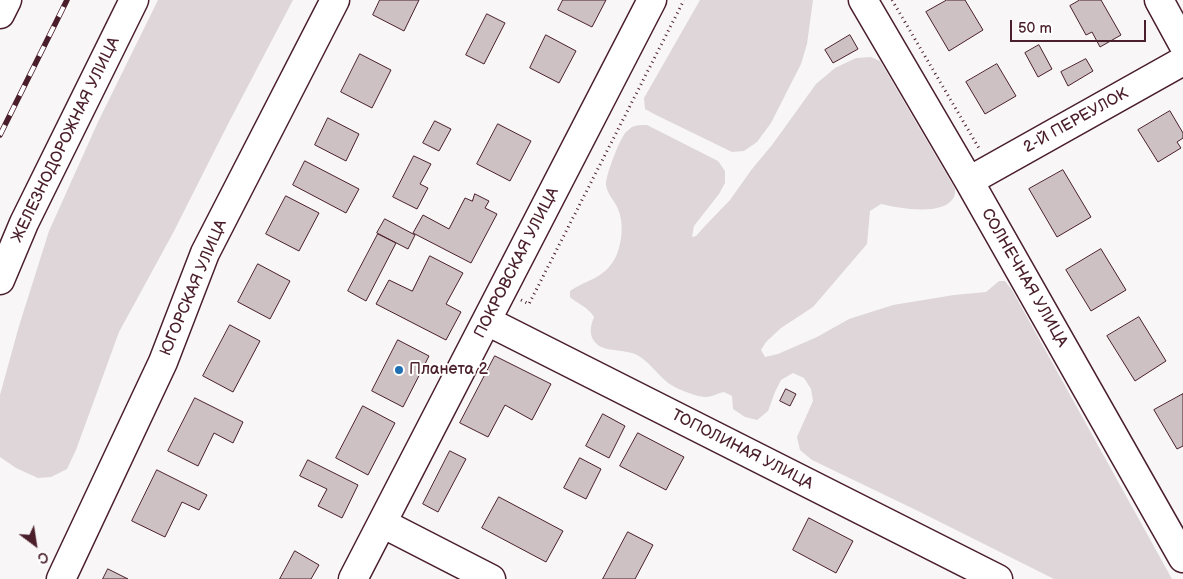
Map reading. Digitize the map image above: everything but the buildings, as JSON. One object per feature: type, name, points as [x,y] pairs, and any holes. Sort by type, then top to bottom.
[{"type":"street","points":[[0,14],[7,0]]},
{"type":"street","name":"ЖЕЛЕЗНОДОРОЖНАЯ УЛИЦА","points":[[0,280],[24,223],[134,0]]},
{"type":"street","name":"ЮГОРСКАЯ УЛИЦА","points":[[62,579],[163,362],[205,253],[335,0]]},
{"type":"street","name":"ПОКРОВСКАЯ УЛИЦА","points":[[353,579],[652,0]]},
{"type":"street","name":"СОЛНЕЧНАЯ УЛИЦА","points":[[863,0],[980,174],[1183,558]]},
{"type":"street","points":[[1159,0],[1183,44]]},
{"type":"street","name":"2-Й ПЕРЕУЛОК","points":[[980,174],[1183,61]]},
{"type":"street","name":"ТОПОЛИНАЯ УЛИЦА","points":[[487,321],[998,579]]},
{"type":"street","points":[[382,523],[491,579]]},
{"type":"path","points":[[529,304],[684,0]]},
{"type":"path","points":[[892,0],[980,174]]},
{"type":"shaded area","points":[[158,0],[293,0],[173,233],[119,332],[76,450],[67,469],[51,477],[38,478],[16,468],[0,457],[0,395],[19,326],[49,231],[98,122]]},
{"type":"shaded area","points":[[700,0],[813,0],[807,44],[801,64],[771,123],[757,142],[744,151],[732,152],[645,109],[644,98]]},
{"type":"shaded area","points":[[871,57],[880,61],[955,189],[954,196],[949,203],[931,209],[909,209],[881,204],[870,211],[867,244],[813,307],[781,328],[766,342],[761,350],[765,357],[778,354],[817,337],[849,319],[893,305],[986,292],[999,281],[1005,281],[1012,290],[1172,579],[1054,579],[812,460],[800,450],[797,437],[813,401],[811,389],[804,378],[793,373],[781,380],[768,411],[757,420],[745,417],[733,409],[732,396],[724,392],[706,397],[685,392],[667,382],[648,363],[635,354],[601,347],[593,339],[591,328],[594,317],[586,308],[570,297],[570,291],[602,273],[613,262],[617,254],[622,226],[618,209],[608,191],[606,181],[613,158],[626,132],[634,126],[647,125],[718,161],[725,171],[725,183],[719,194],[694,226],[692,237],[696,236],[730,200],[816,84],[835,68],[856,58]]},
{"type":"railway","points":[[0,135],[67,0]]},
{"type":"place","name":"Планета 2","points":[[399,370]]}]
